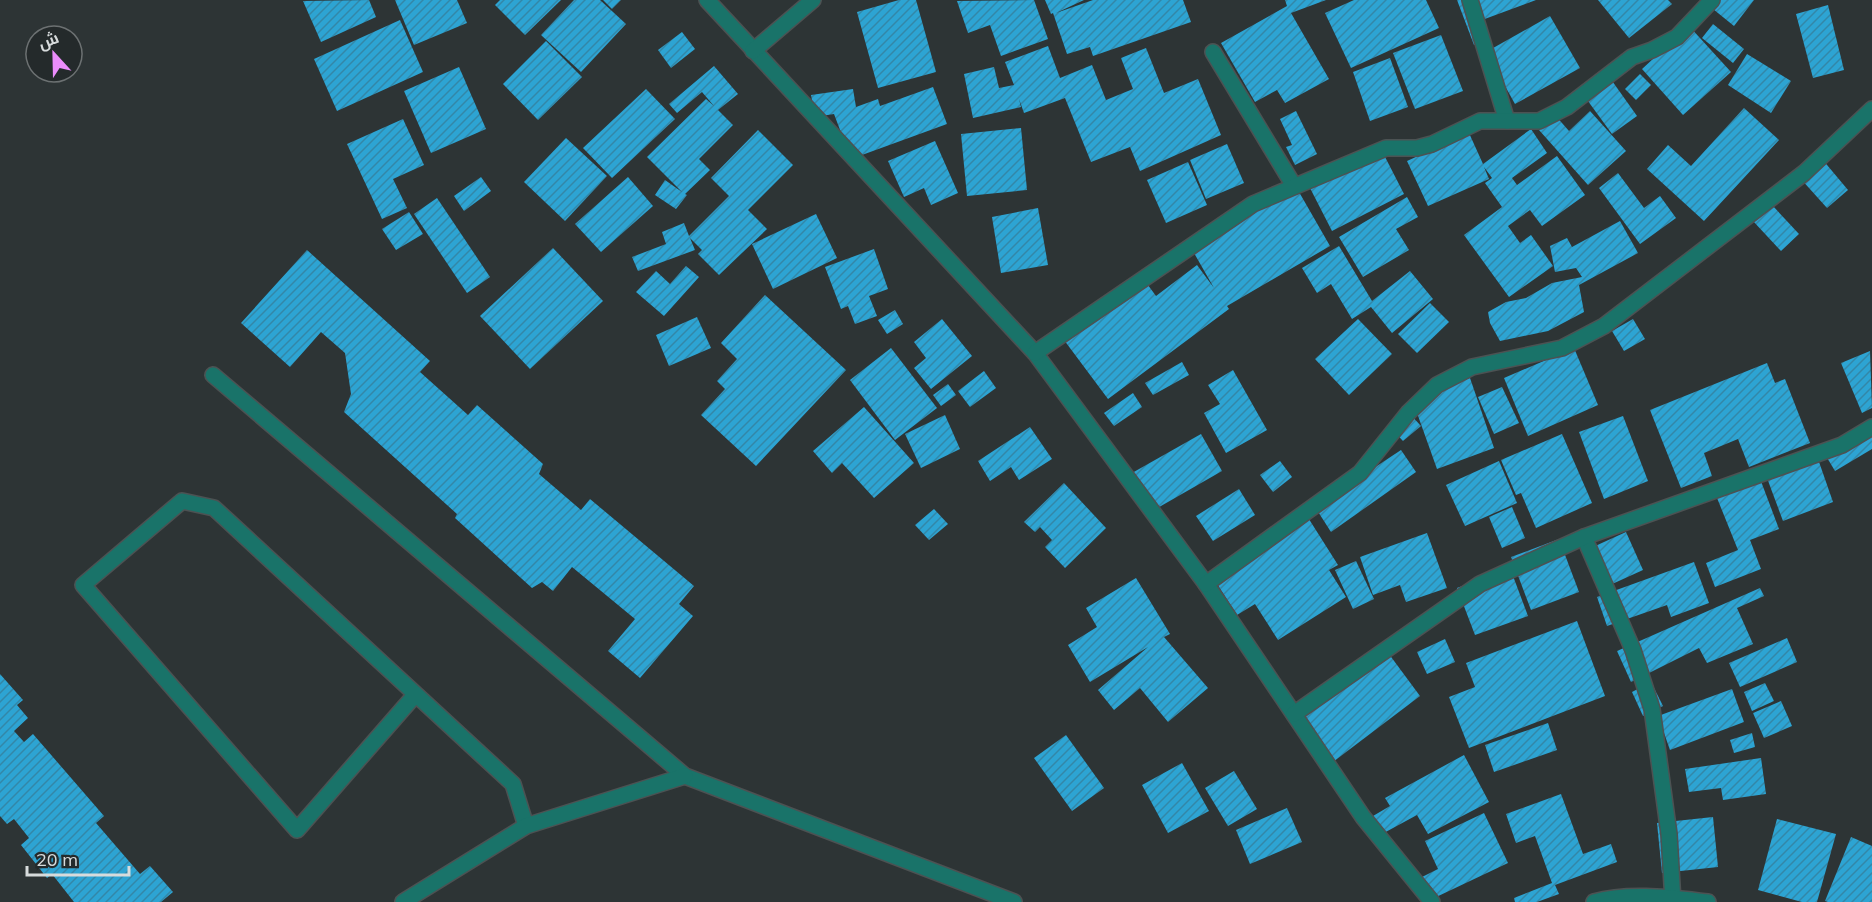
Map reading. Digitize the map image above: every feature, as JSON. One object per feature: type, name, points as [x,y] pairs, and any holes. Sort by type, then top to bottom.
[{"type":"street","points":[[707,0],[1035,352],[1206,584],[1363,817],[1432,902]]},
{"type":"street","points":[[753,51],[813,0]]},
{"type":"street","points":[[1470,0],[1507,121]]},
{"type":"street","points":[[1035,352],[1253,204],[1386,148],[1417,148],[1432,144],[1480,121],[1539,121],[1567,107],[1632,57],[1677,37],[1712,0]]},
{"type":"street","points":[[1213,52],[1294,186]]},
{"type":"street","points":[[1206,584],[1360,473],[1407,413],[1437,385],[1472,368],[1562,348],[1604,326],[1804,173],[1872,108]]},
{"type":"street","points":[[213,375],[685,776],[1014,902]]},
{"type":"street","points":[[1294,714],[1480,584],[1584,537],[1842,445],[1872,427]]},
{"type":"street","points":[[416,694],[297,830],[83,585],[182,501],[214,508],[416,694],[513,784],[526,826]]},
{"type":"street","points":[[1584,537],[1633,650],[1652,710],[1668,834],[1673,900]]},
{"type":"street","points":[[403,902],[526,826],[685,776]]},
{"type":"street","points":[[1594,902],[1607,898],[1708,902]]},
{"type":"building","points":[[369,0],[376,17],[321,42],[303,1]]},
{"type":"building","points":[[395,0],[457,0],[467,23],[414,45]]},
{"type":"building","points":[[500,0],[561,0],[525,35],[495,5]]},
{"type":"building","points":[[574,0],[600,0],[626,24],[581,72],[541,35]]},
{"type":"building","points":[[603,0],[621,0],[612,9]]},
{"type":"building","points":[[899,0],[916,0],[936,72],[878,88],[857,12]]},
{"type":"building","points":[[1034,0],[1048,39],[1001,56],[990,25],[968,33],[957,1]]},
{"type":"building","points":[[1045,0],[1084,0],[1056,13],[1093,0],[1183,0],[1191,22],[1093,56],[1090,47],[1067,54],[1053,13],[1051,14]]},
{"type":"building","points":[[1285,0],[1326,0],[1291,13],[1329,79],[1285,103],[1277,90],[1255,102],[1221,43],[1287,6]]},
{"type":"building","points":[[1354,0],[1426,0],[1439,28],[1351,68],[1325,13]]},
{"type":"building","points":[[1457,0],[1536,0],[1482,20],[1490,39],[1474,45]]},
{"type":"building","points":[[1598,0],[1668,0],[1672,4],[1629,38]]},
{"type":"building","points":[[1720,0],[1754,0],[1734,26],[1713,9]]},
{"type":"building","points":[[1828,5],[1844,70],[1813,78],[1796,14]]},
{"type":"building","points":[[1550,16],[1580,68],[1515,104],[1486,52]]},
{"type":"building","points":[[400,20],[423,72],[337,111],[314,59]]},
{"type":"building","points":[[1713,24],[1744,49],[1733,63],[1702,38]]},
{"type":"building","points":[[1689,26],[1731,72],[1683,115],[1642,69]]},
{"type":"building","points":[[682,32],[695,49],[671,68],[658,50]]},
{"type":"building","points":[[1441,35],[1463,91],[1415,109],[1393,53]]},
{"type":"building","points":[[546,41],[582,77],[538,120],[503,84]]},
{"type":"building","points":[[1048,46],[1060,78],[1092,65],[1106,100],[1133,89],[1121,58],[1146,48],[1164,93],[1198,79],[1221,135],[1140,171],[1130,147],[1091,162],[1065,98],[1024,113],[1019,99],[1021,107],[973,118],[964,74],[994,67],[999,88],[1014,85],[1005,62]]},
{"type":"building","points":[[1747,54],[1791,81],[1771,113],[1728,85]]},
{"type":"building","points":[[1390,58],[1408,107],[1370,121],[1353,72]]},
{"type":"building","points":[[714,66],[738,94],[718,110],[733,125],[699,159],[710,170],[685,194],[687,195],[676,209],[655,195],[665,180],[682,192],[647,157],[706,99],[714,106],[702,92],[677,113],[669,104]]},
{"type":"building","points":[[459,67],[486,129],[431,153],[404,91]]},
{"type":"building","points":[[1640,74],[1651,85],[1636,100],[1625,89]]},
{"type":"building","points":[[1610,78],[1637,116],[1612,134],[1585,97]]},
{"type":"building","points":[[933,87],[947,124],[851,159],[834,114],[815,117],[811,95],[853,89],[856,107],[878,99],[880,106]]},
{"type":"building","points":[[646,89],[675,119],[612,178],[583,148]]},
{"type":"building","points":[[1744,108],[1779,140],[1704,221],[1647,169],[1668,145],[1691,166]]},
{"type":"building","points":[[1296,111],[1317,154],[1295,165],[1286,147],[1292,145],[1280,119]]},
{"type":"building","points":[[1590,111],[1626,151],[1588,185],[1539,130],[1555,115],[1569,131]]},
{"type":"building","points":[[403,119],[424,165],[393,179],[407,208],[382,219],[347,144]]},
{"type":"building","points":[[1021,128],[1027,190],[967,196],[961,134]]},
{"type":"building","points":[[1531,129],[1547,153],[1512,178],[1517,185],[1557,156],[1585,195],[1542,226],[1530,210],[1508,226],[1520,243],[1531,235],[1553,266],[1509,297],[1464,235],[1502,207],[1485,183],[1492,178],[1484,167],[1489,179],[1428,206],[1407,161],[1469,133],[1483,164]]},
{"type":"building","points":[[758,130],[793,165],[748,210],[767,229],[719,275],[698,254],[702,250],[690,238],[695,250],[638,271],[632,257],[666,244],[662,232],[684,223],[689,236],[729,196],[711,178]]},
{"type":"building","points":[[566,138],[607,176],[565,221],[524,182]]},
{"type":"building","points":[[935,141],[958,193],[931,205],[924,188],[904,197],[888,161]]},
{"type":"building","points":[[1227,144],[1244,183],[1206,199],[1190,160]]},
{"type":"building","points":[[1382,151],[1404,194],[1332,231],[1310,188]]},
{"type":"building","points":[[1822,159],[1848,190],[1827,208],[1800,178]]},
{"type":"building","points":[[1188,162],[1207,205],[1166,223],[1147,180]]},
{"type":"building","points":[[1618,173],[1644,208],[1660,196],[1676,218],[1640,244],[1599,188]]},
{"type":"building","points":[[481,177],[491,191],[464,211],[454,196]]},
{"type":"building","points":[[628,177],[653,206],[601,252],[575,224]]},
{"type":"building","points":[[1295,185],[1330,246],[1227,306],[1229,309],[1108,399],[1064,340],[1145,281],[1156,296],[1197,265],[1214,288],[1190,246]]},
{"type":"building","points":[[1407,197],[1418,217],[1396,229],[1409,250],[1363,277],[1339,237]]},
{"type":"building","points":[[437,198],[490,277],[467,293],[414,214]]},
{"type":"building","points":[[1772,205],[1799,234],[1781,251],[1753,221]]},
{"type":"building","points":[[1038,208],[1048,265],[1001,273],[992,217]]},
{"type":"building","points":[[409,212],[423,234],[396,250],[382,229]]},
{"type":"building","points":[[816,214],[837,258],[773,289],[752,244]]},
{"type":"building","points":[[1620,221],[1638,253],[1579,285],[1584,312],[1548,331],[1500,341],[1490,323],[1488,312],[1506,302],[1526,298],[1552,283],[1582,277],[1576,268],[1555,272],[1550,246],[1567,238],[1572,247]]},
{"type":"building","points":[[1339,246],[1372,301],[1410,271],[1433,299],[1392,333],[1371,307],[1352,319],[1331,284],[1317,293],[1302,268]]},
{"type":"building","points":[[553,248],[603,301],[530,369],[480,316]]},
{"type":"building","points":[[874,249],[888,289],[869,296],[877,316],[855,324],[848,306],[841,309],[825,267]]},
{"type":"building","points":[[307,250],[430,361],[420,372],[468,415],[477,405],[543,464],[539,474],[581,510],[590,499],[694,586],[679,604],[693,616],[640,678],[608,651],[635,619],[572,567],[553,591],[542,582],[532,588],[455,518],[457,514],[344,412],[351,394],[345,353],[321,332],[290,367],[241,323]]},
{"type":"building","points":[[686,266],[699,277],[664,316],[636,292],[656,271],[670,284]]},
{"type":"building","points":[[765,295],[846,370],[756,466],[701,415],[725,389],[717,381],[737,359],[721,343]]},
{"type":"building","points":[[1430,303],[1449,322],[1417,353],[1398,334]]},
{"type":"building","points":[[895,310],[903,324],[887,334],[878,320]]},
{"type":"building","points":[[697,317],[711,348],[669,366],[656,335]]},
{"type":"building","points":[[942,319],[972,356],[931,389],[914,368],[926,358],[914,342]]},
{"type":"building","points":[[1358,319],[1392,354],[1349,395],[1315,359]]},
{"type":"building","points":[[1633,319],[1645,339],[1624,351],[1612,331]]},
{"type":"building","points":[[891,348],[937,408],[895,440],[850,380]]},
{"type":"building","points":[[1574,348],[1598,405],[1528,436],[1504,378]]},
{"type":"building","points":[[1870,351],[1872,408],[1862,413],[1841,363]]},
{"type":"building","points":[[1182,362],[1189,375],[1153,395],[1145,383]]},
{"type":"building","points":[[1767,363],[1775,383],[1785,379],[1810,443],[1749,467],[1738,439],[1704,453],[1712,476],[1681,488],[1650,410]]},
{"type":"building","points":[[1233,370],[1267,430],[1226,453],[1204,413],[1220,404],[1208,385]]},
{"type":"building","points":[[984,371],[996,388],[970,407],[958,391]]},
{"type":"building","points":[[1470,378],[1494,448],[1437,469],[1412,399]]},
{"type":"building","points":[[948,384],[956,395],[941,406],[933,395]]},
{"type":"building","points":[[1502,387],[1519,423],[1494,434],[1478,397]]},
{"type":"building","points":[[1133,393],[1142,407],[1114,426],[1104,413]]},
{"type":"building","points":[[864,407],[914,463],[874,498],[842,463],[832,473],[813,451]]},
{"type":"building","points":[[1408,412],[1421,426],[1403,441],[1390,427]]},
{"type":"building","points":[[945,415],[960,449],[921,468],[905,434]]},
{"type":"building","points":[[1623,416],[1648,481],[1604,499],[1579,432]]},
{"type":"building","points":[[1030,427],[1052,459],[1019,480],[1011,467],[990,481],[978,461]]},
{"type":"building","points":[[1872,429],[1872,449],[1835,471],[1826,456]]},
{"type":"building","points":[[1201,434],[1222,471],[1154,510],[1132,473]]},
{"type":"building","points":[[1562,434],[1592,503],[1536,528],[1521,493],[1516,495],[1501,460]]},
{"type":"building","points":[[1401,450],[1416,472],[1331,532],[1315,507]]},
{"type":"building","points":[[1818,459],[1833,502],[1783,521],[1767,478]]},
{"type":"building","points":[[1280,461],[1292,477],[1273,492],[1260,475]]},
{"type":"building","points":[[1499,461],[1517,503],[1465,526],[1446,485]]},
{"type":"building","points":[[1759,476],[1779,529],[1750,540],[1761,569],[1715,587],[1706,563],[1738,550],[1715,493]]},
{"type":"building","points":[[1064,483],[1106,528],[1065,568],[1045,547],[1052,540],[1040,527],[1035,532],[1024,522]]},
{"type":"building","points":[[1239,489],[1255,515],[1213,541],[1196,516]]},
{"type":"building","points":[[1512,507],[1525,538],[1502,548],[1489,517]]},
{"type":"building","points":[[934,509],[948,524],[929,540],[915,525]]},
{"type":"building","points":[[1307,516],[1338,565],[1329,570],[1346,597],[1278,640],[1255,604],[1237,615],[1212,576]]},
{"type":"building","points":[[1626,532],[1643,570],[1599,590],[1582,552]]},
{"type":"building","points":[[1427,533],[1447,588],[1406,602],[1400,585],[1373,595],[1360,557]]},
{"type":"building","points":[[1559,539],[1579,592],[1531,610],[1511,557]]},
{"type":"building","points":[[1356,561],[1374,599],[1353,609],[1335,570]]},
{"type":"building","points":[[1694,562],[1709,603],[1671,617],[1667,605],[1607,626],[1597,597]]},
{"type":"building","points":[[1510,568],[1528,616],[1475,635],[1457,588]]},
{"type":"building","points":[[1136,578],[1170,634],[1164,637],[1208,688],[1168,722],[1140,688],[1114,710],[1098,690],[1148,647],[1090,682],[1068,645],[1097,627],[1086,608]]},
{"type":"building","points":[[1760,588],[1764,596],[1737,608],[1753,644],[1707,663],[1699,648],[1631,682],[1617,651]]},
{"type":"building","points":[[1577,621],[1605,696],[1469,748],[1449,697],[1475,687],[1466,663]]},
{"type":"building","points":[[1787,638],[1797,662],[1740,687],[1729,663]]},
{"type":"building","points":[[1445,639],[1455,662],[1427,674],[1417,652]]},
{"type":"building","points":[[1383,646],[1420,696],[1329,765],[1291,714]]},
{"type":"building","points":[[0,674],[23,700],[17,705],[28,718],[14,731],[24,742],[33,734],[104,816],[96,823],[140,874],[150,866],[173,892],[161,902],[74,902],[52,874],[47,878],[21,845],[29,838],[14,819],[7,824],[0,816]]},
{"type":"building","points":[[1651,682],[1663,706],[1643,716],[1632,692]]},
{"type":"building","points":[[1765,683],[1774,701],[1752,711],[1744,692]]},
{"type":"building","points":[[1732,689],[1744,722],[1670,750],[1658,716]]},
{"type":"building","points":[[1781,701],[1792,726],[1764,738],[1753,713]]},
{"type":"building","points":[[1548,723],[1557,750],[1494,772],[1485,745]]},
{"type":"building","points":[[1752,733],[1755,747],[1734,753],[1730,740]]},
{"type":"building","points":[[1066,735],[1104,788],[1072,811],[1034,758]]},
{"type":"building","points":[[1464,755],[1489,802],[1428,834],[1417,815],[1382,834],[1373,816],[1390,806],[1385,798]]},
{"type":"building","points":[[1761,758],[1766,794],[1723,800],[1721,788],[1689,792],[1685,769]]},
{"type":"building","points":[[1182,763],[1209,811],[1168,833],[1142,785]]},
{"type":"building","points":[[1234,771],[1257,809],[1228,826],[1205,788]]},
{"type":"building","points":[[1561,794],[1583,854],[1611,844],[1617,862],[1555,885],[1559,894],[1537,902],[1515,902],[1514,898],[1552,883],[1535,836],[1516,843],[1506,814]]},
{"type":"building","points":[[1287,808],[1302,842],[1250,864],[1236,830]]},
{"type":"building","points":[[1484,813],[1508,863],[1432,899],[1422,877],[1438,869],[1425,841]]},
{"type":"building","points":[[1713,817],[1718,867],[1662,873],[1657,823]]},
{"type":"building","points":[[1777,819],[1836,834],[1817,902],[1802,902],[1758,890]]},
{"type":"building","points":[[1851,837],[1872,846],[1872,902],[1825,901]]}]
